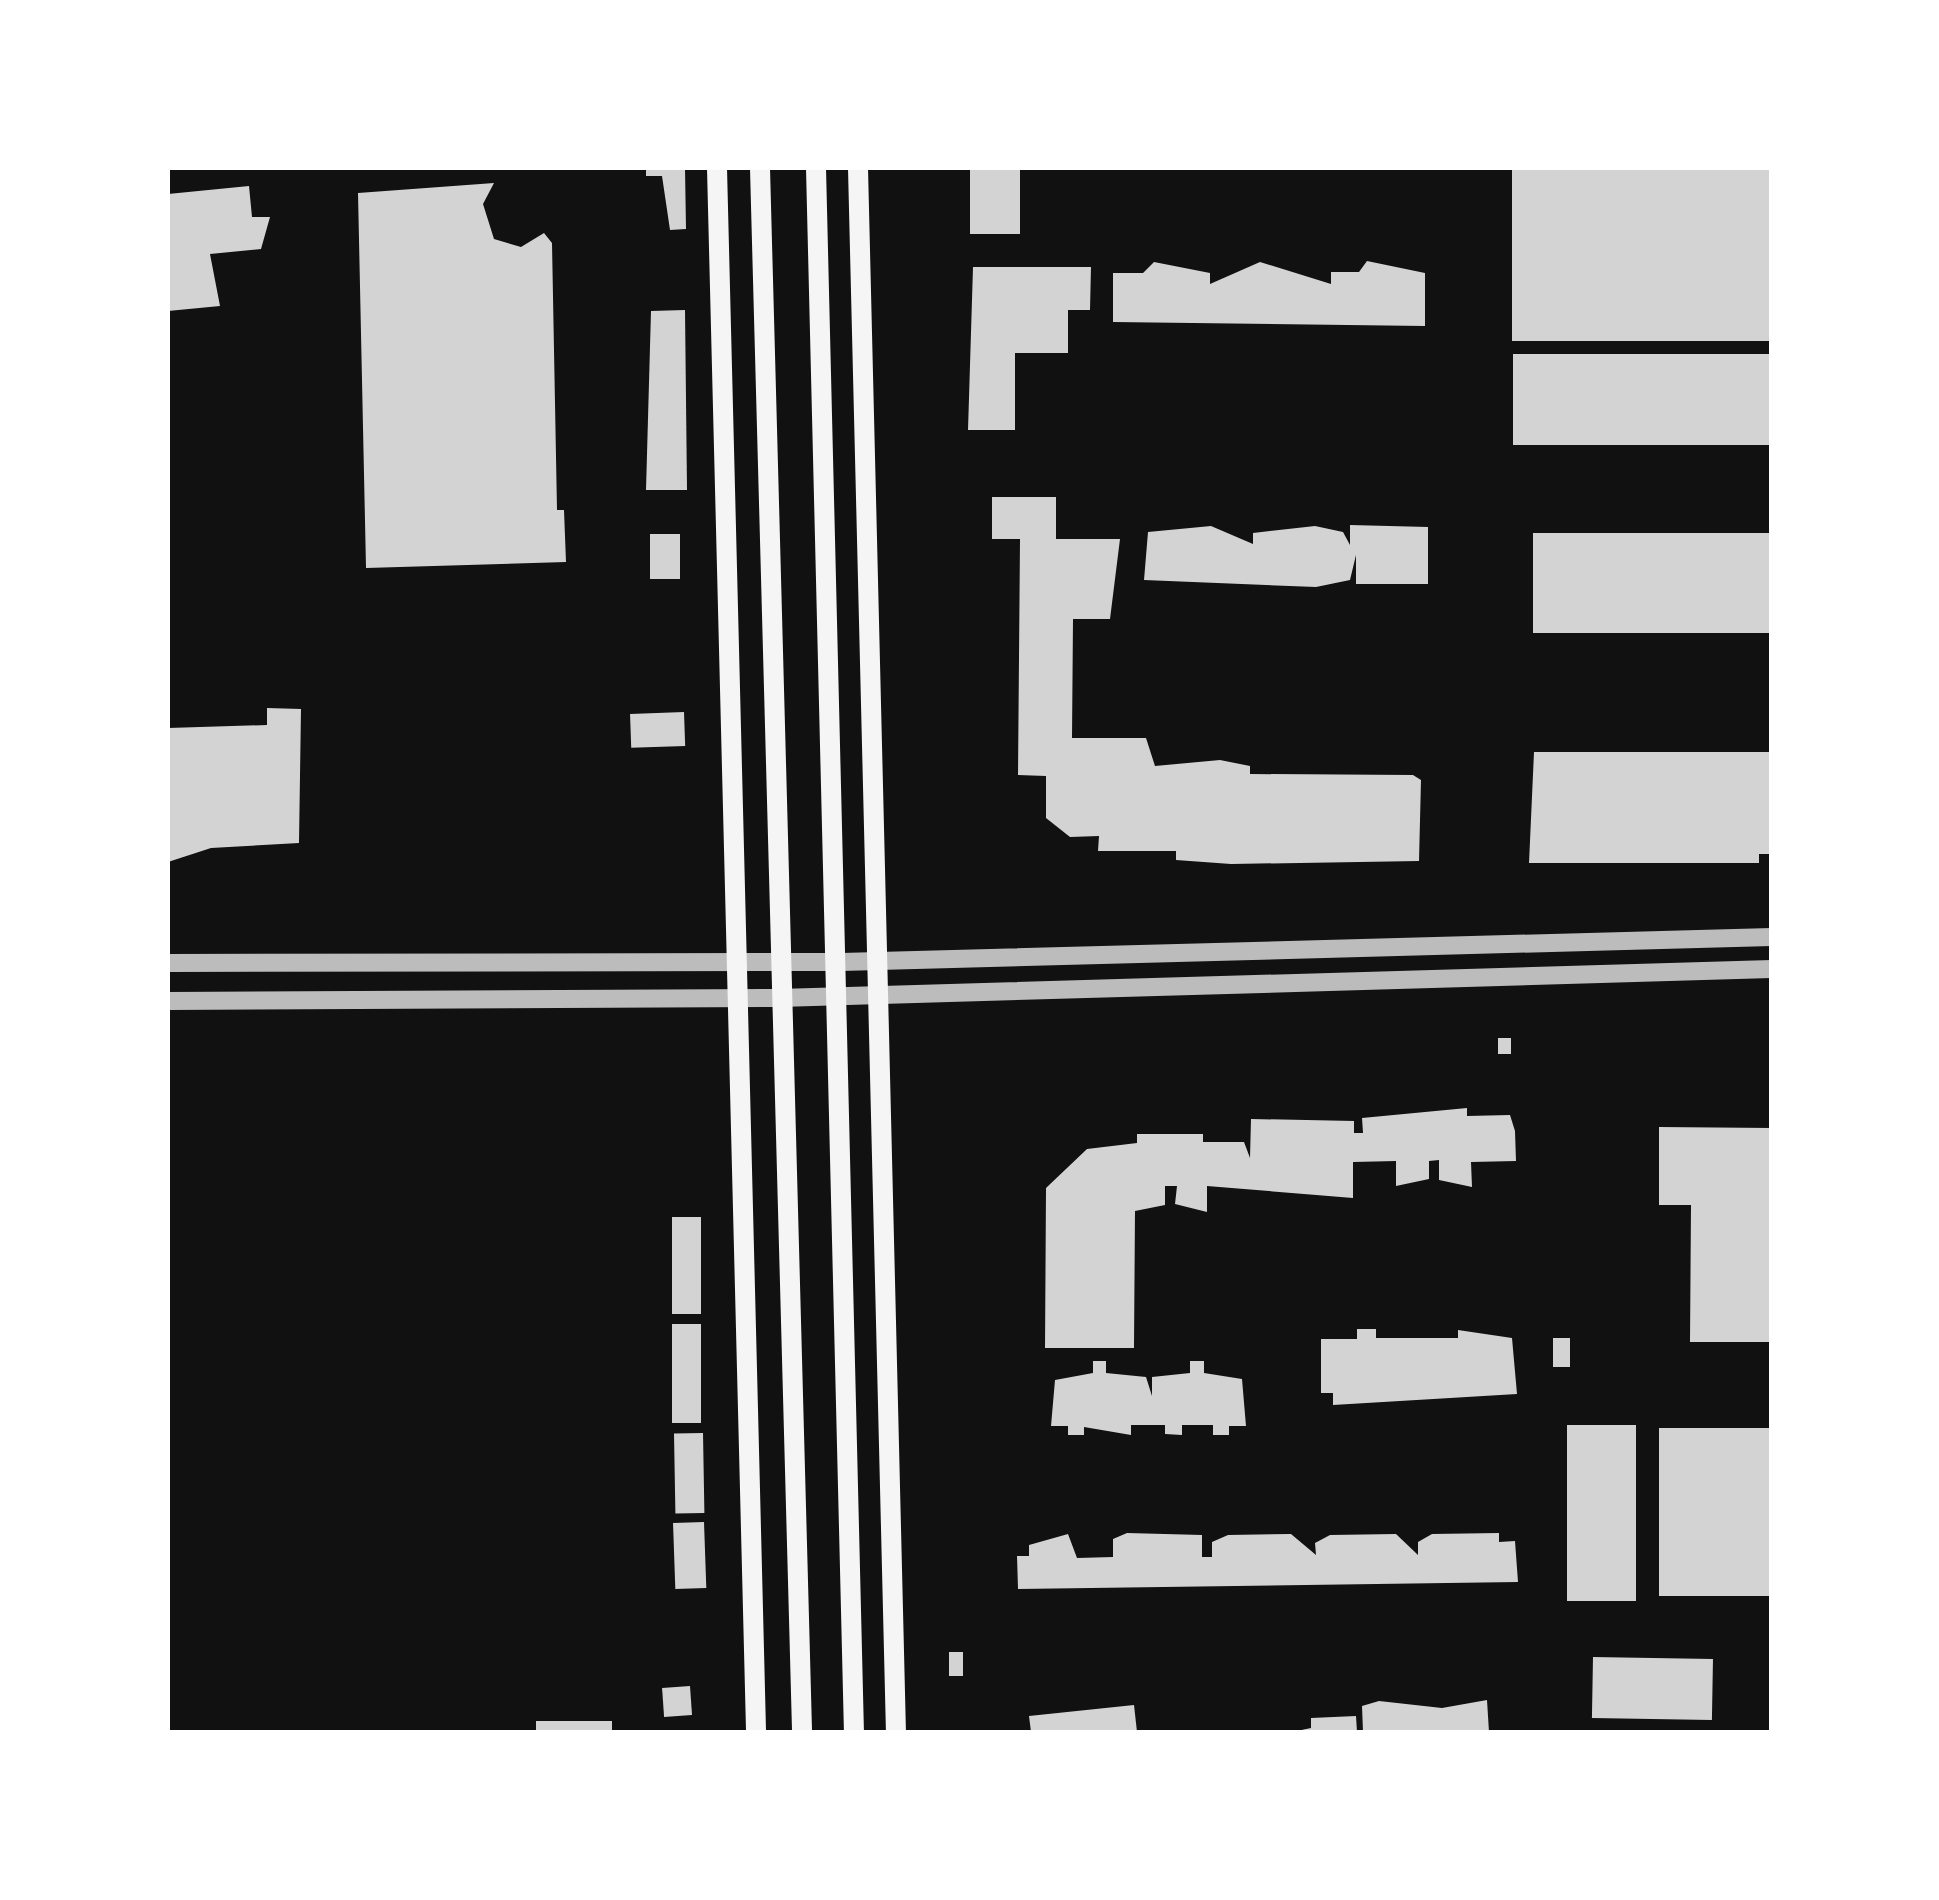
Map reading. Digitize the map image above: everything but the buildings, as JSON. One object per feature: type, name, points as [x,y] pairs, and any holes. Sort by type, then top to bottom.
[{"type":"main road","points":[[718,168],[734,998],[756,1732]]},
{"type":"main road","points":[[760,168],[778,998],[802,1732]]},
{"type":"main road","points":[[816,168],[842,996],[854,1732]]},
{"type":"main road","points":[[858,168],[874,961],[896,1732]]},
{"type":"street","points":[[168,963],[841,962],[1772,937]]},
{"type":"street","points":[[168,1000],[778,998],[1772,969]]}]
